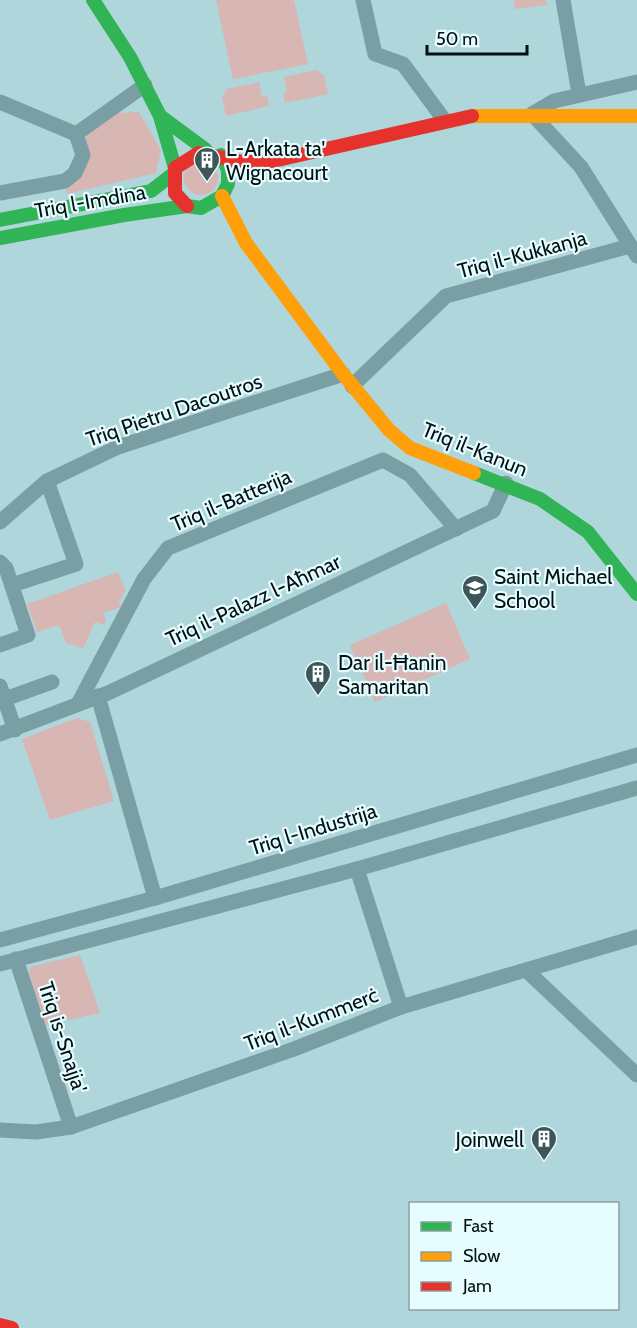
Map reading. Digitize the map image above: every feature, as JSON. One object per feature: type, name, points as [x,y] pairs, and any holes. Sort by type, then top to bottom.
[{"type":"main road","points":[[93,0],[120,40],[160,116],[174,171],[175,193],[187,206],[210,215],[225,190],[228,170],[221,155]]},
{"type":"main road","points":[[160,116],[206,150],[242,162],[273,161],[476,115],[637,116]]},
{"type":"main road","points":[[174,171],[189,155],[206,150]]},
{"type":"main road","points":[[225,190],[273,161]]},
{"type":"main road","name":"Triq l-Imdina","points":[[0,220],[151,191],[174,171]]},
{"type":"main road","name":"Triq il-Kanun","points":[[225,190],[246,243],[348,380],[389,430],[410,448],[506,483],[540,499],[588,532],[637,594]]},
{"type":"main road","name":"Triq l-Imdina","points":[[0,238],[187,206]]},
{"type":"main road","name":"Triq il-Kanun","points":[[210,215],[246,243]]},
{"type":"main road","points":[[0,1325],[12,1328]]},
{"type":"street","points":[[363,0],[375,54],[403,64],[445,121]]},
{"type":"street","points":[[563,0],[579,94]]},
{"type":"street","points":[[633,251],[580,167],[532,114],[554,101],[637,82]]},
{"type":"street","points":[[76,134],[145,85]]},
{"type":"street","points":[[0,102],[76,134],[84,155],[75,173],[65,181],[0,193]]},
{"type":"street","name":"Triq il-Kukkanja","points":[[348,380],[446,296],[633,251]]},
{"type":"street","name":"Triq Pietru Dacoutros","points":[[0,522],[47,482],[118,447],[348,380]]},
{"type":"street","name":"Triq il-Batterija","points":[[78,705],[144,579],[168,548],[383,460],[410,475],[456,529]]},
{"type":"street","points":[[12,585],[76,564],[47,482]]},
{"type":"street","name":"Triq il-Palazz l-Aħmar","points":[[7,732],[98,696],[493,511],[506,483]]},
{"type":"street","points":[[0,562],[6,568],[28,635],[0,645]]},
{"type":"street","points":[[7,732],[2,692],[52,682]]},
{"type":"street","points":[[98,696],[155,898]]},
{"type":"street","name":"Triq l-Industrija","points":[[0,940],[155,898],[637,755]]},
{"type":"street","points":[[5,962],[357,869],[637,788]]},
{"type":"street","points":[[357,869],[401,1007]]},
{"type":"street","name":"Triq il-Kummerċ","points":[[0,1130],[36,1132],[71,1127],[294,1049],[401,1007],[637,937]]},
{"type":"street","name":"Triq is-Snajja'","points":[[5,962],[71,1127]]},
{"type":"street","points":[[526,970],[637,1075]]},
{"type":"shaded area","points":[[216,0],[294,0],[308,64],[233,79]]},
{"type":"shaded area","points":[[514,0],[546,0],[547,5],[515,9]]},
{"type":"shaded area","points":[[316,70],[324,75],[328,94],[285,103],[283,93],[287,92],[284,77]]},
{"type":"shaded area","points":[[259,82],[262,97],[267,96],[269,106],[226,116],[222,97],[227,89]]},
{"type":"shaded area","points":[[139,112],[161,150],[156,173],[67,194],[66,189],[75,180],[87,135],[118,113]]},
{"type":"shaded area","points":[[201,161],[213,166],[218,178],[213,190],[201,195],[189,190],[184,178],[189,166]]},
{"type":"shaded area","points":[[118,572],[126,592],[122,594],[123,598],[118,600],[122,607],[103,613],[106,621],[104,625],[95,622],[83,648],[66,643],[59,625],[37,632],[27,604]]},
{"type":"shaded area","points":[[446,603],[470,659],[375,702],[350,645]]},
{"type":"shaded area","points":[[77,718],[90,722],[114,801],[50,820],[22,739]]},
{"type":"shaded area","points":[[80,955],[100,1013],[45,1025],[29,973],[30,967]]},
{"type":"traffic: fast","points":[[93,0],[130,57],[160,116],[175,168]]},
{"type":"traffic: fast","points":[[160,116],[206,150]]},
{"type":"traffic: fast","points":[[0,238],[124,215],[187,206],[201,208],[222,196],[228,184],[228,170],[221,155]]},
{"type":"traffic: fast","points":[[0,220],[151,191],[173,174]]},
{"type":"traffic: fast","points":[[474,473],[540,499],[588,532],[637,594]]},
{"type":"traffic: slow","points":[[472,116],[637,116]]},
{"type":"traffic: slow","points":[[222,196],[246,243],[343,374],[389,430],[410,448],[474,473]]},
{"type":"traffic: jam","points":[[187,206],[175,193],[175,168],[199,153],[243,162],[273,161],[472,116]]},
{"type":"traffic: jam","points":[[0,1325],[12,1328]]},
{"type":"place","name":"L-Arkata ta' Wignacourt","points":[[207,183]]},
{"type":"place","name":"Saint Michael School","points":[[475,611]]},
{"type":"place","name":"Dar il-Ħanin Samaritan","points":[[318,697]]},
{"type":"place","name":"Joinwell","points":[[544,1162]]}]
